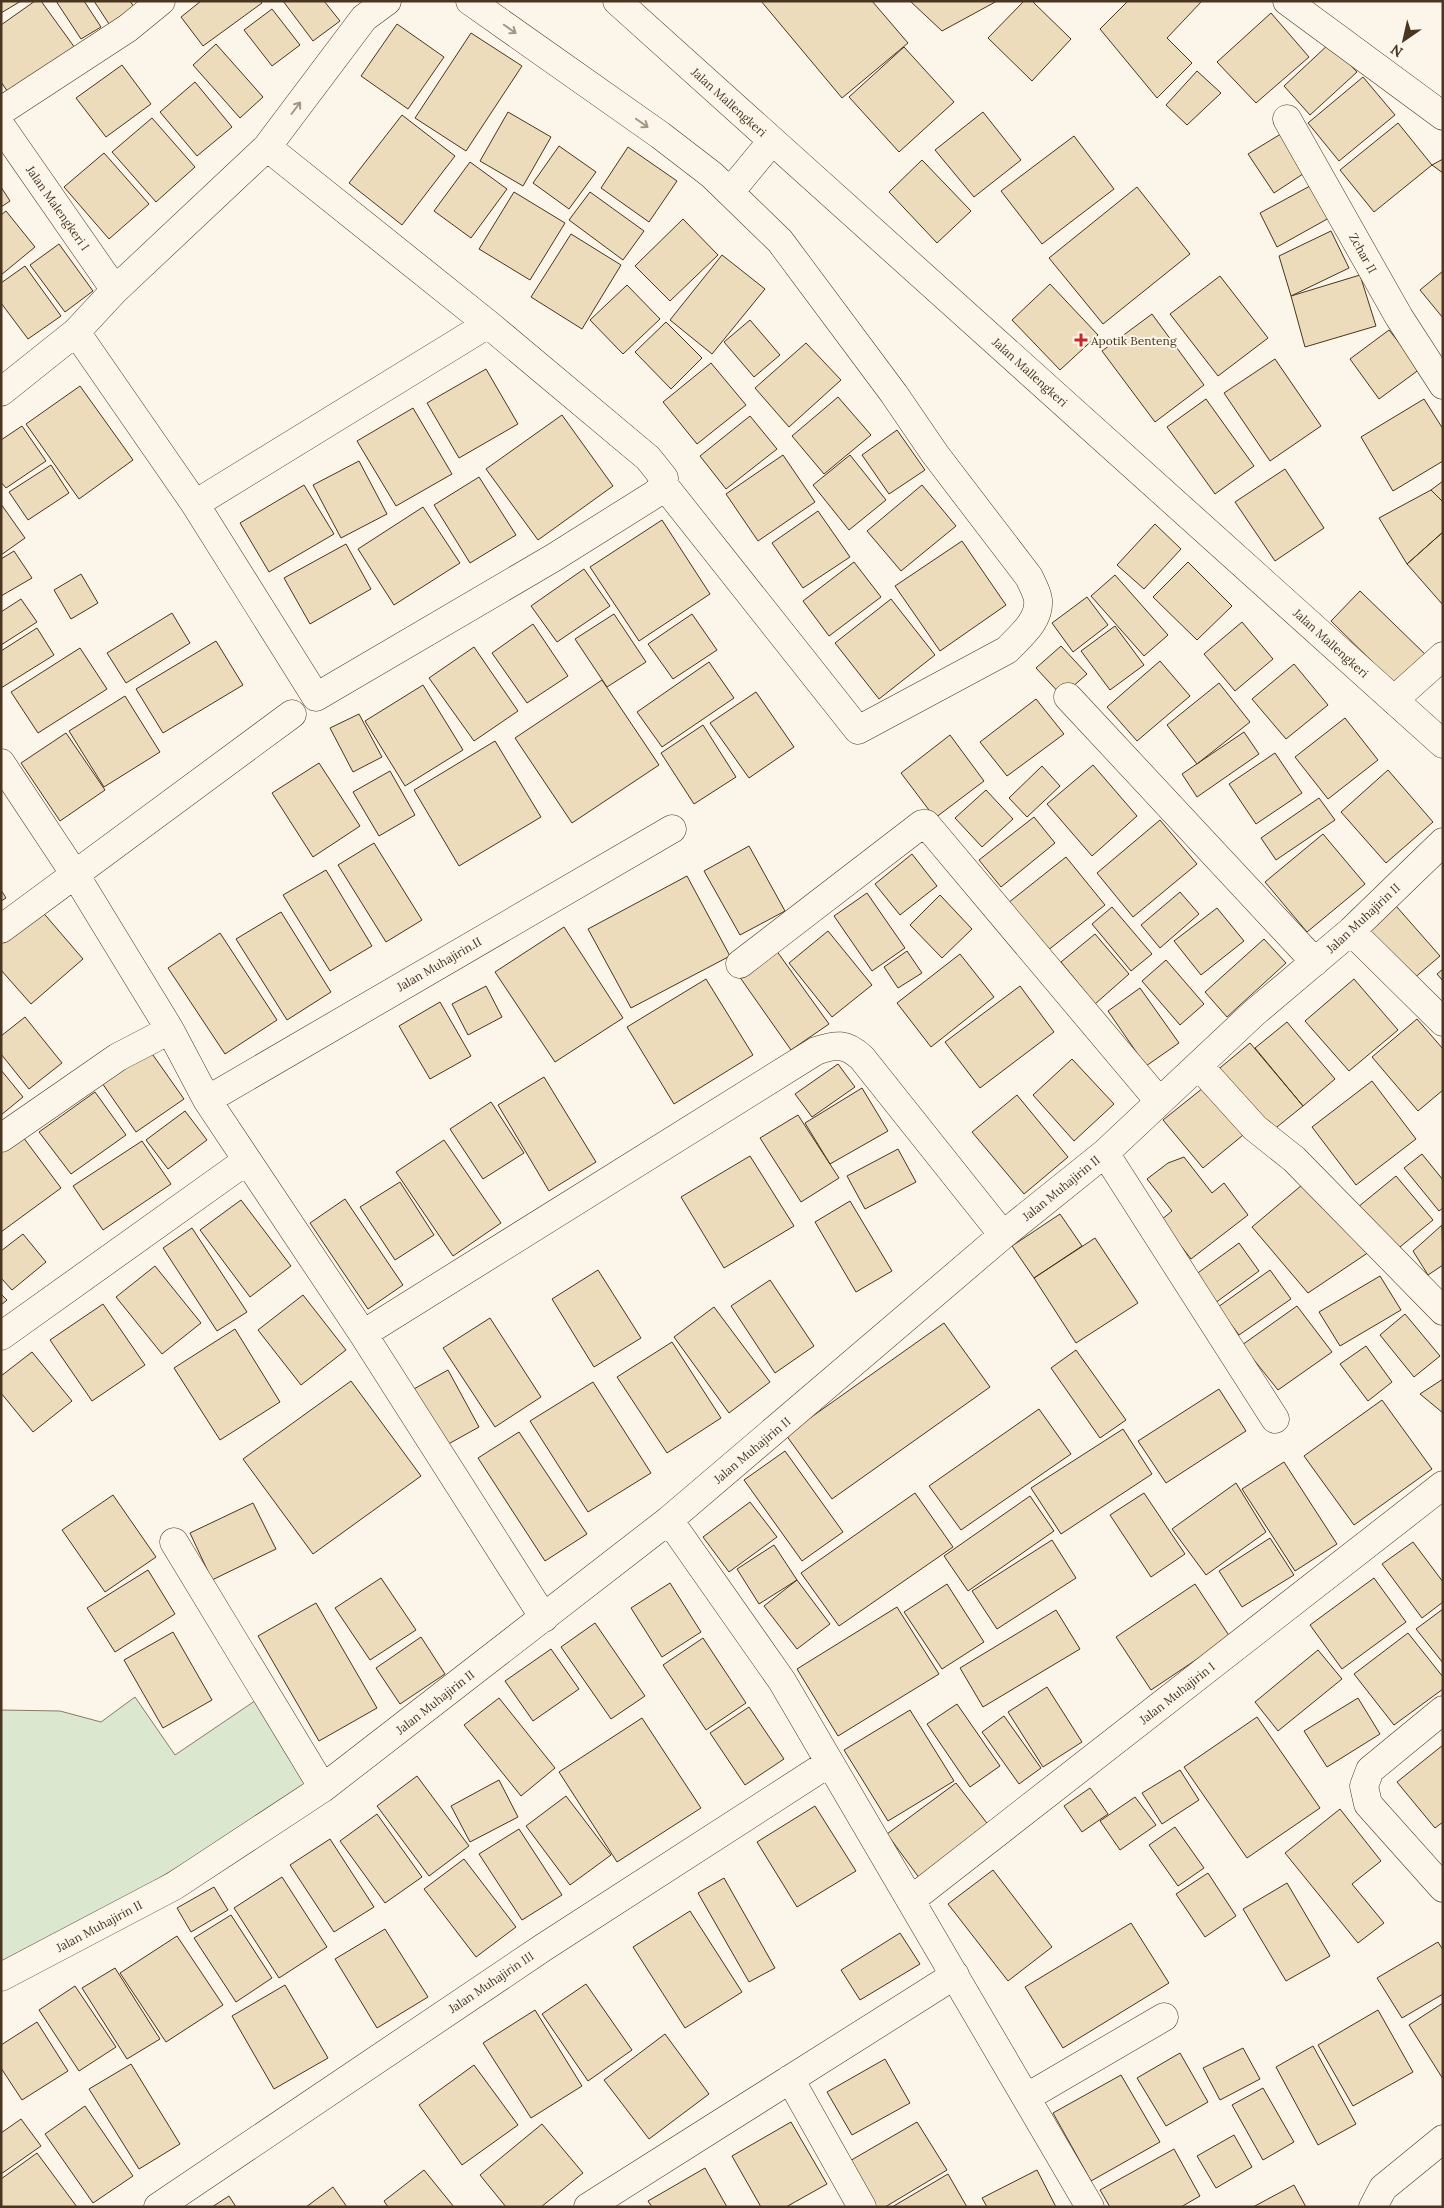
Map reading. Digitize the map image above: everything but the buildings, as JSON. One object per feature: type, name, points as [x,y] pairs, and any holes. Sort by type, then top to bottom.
[{"type":"street","points":[[1,111],[128,28],[160,1]]},
{"type":"street","points":[[1,392],[76,332],[115,290],[267,147],[364,18],[387,1]]},
{"type":"street","points":[[470,1],[660,135],[730,192],[780,241],[894,394],[935,454],[1030,577],[1038,600],[1035,617],[1027,630],[1007,650],[858,730],[663,484]]},
{"type":"street","name":"Jalan Mallengkeri","points":[[617,1],[1443,744]]},
{"type":"street","points":[[1287,1],[1443,116]]},
{"type":"street","name":"Zchar II","points":[[1287,119],[1399,317],[1443,385]]},
{"type":"street","name":"Jalan Malengkeri I","points":[[1,126],[115,290]]},
{"type":"street","points":[[730,192],[772,141]]},
{"type":"street","points":[[76,332],[195,504],[316,697],[553,558],[655,494],[663,484],[664,478],[648,458],[488,324],[267,147]]},
{"type":"street","points":[[195,504],[488,324]]},
{"type":"street","points":[[1394,700],[1443,656]]},
{"type":"street","points":[[1068,697],[1315,962]]},
{"type":"street","points":[[1,929],[76,876],[292,714]]},
{"type":"street","points":[[1,763],[76,876],[170,1030],[207,1100],[363,1334],[544,1618]]},
{"type":"street","points":[[740,964],[922,824],[926,824],[1159,1101]]},
{"type":"street","name":"Jalan Muhajirin.II","points":[[207,1100],[672,829]]},
{"type":"street","name":"Jalan Muhajirin II","points":[[1,1977],[174,1886],[323,1788],[669,1520],[1003,1235],[1105,1153],[1254,1013],[1351,931],[1443,842]]},
{"type":"street","points":[[1351,931],[1443,1022]]},
{"type":"street","points":[[1,1138],[118,1057],[170,1030]]},
{"type":"street","points":[[363,1334],[816,1051],[832,1045],[852,1048],[862,1058],[1003,1235]]},
{"type":"street","points":[[1199,1066],[1255,1128],[1294,1159],[1443,1311]]},
{"type":"street","points":[[1105,1153],[1275,1419]]},
{"type":"street","points":[[1,1336],[246,1161]]},
{"type":"street","name":"Jalan Muhajirin I","points":[[911,1900],[1443,1486]]},
{"type":"street","points":[[669,1520],[782,1681],[1090,2207]]},
{"type":"street","points":[[174,1542],[323,1788]]},
{"type":"street","points":[[1443,1710],[1370,1770],[1364,1786],[1368,1804],[1443,1888]]},
{"type":"street","name":"Jalan Muhajirin III","points":[[158,2207],[544,1947],[829,1762]]},
{"type":"street","points":[[588,2207],[623,2198],[790,2079],[956,1976]]},
{"type":"street","points":[[1027,2097],[1164,2017]]},
{"type":"street","points":[[790,2079],[862,2207]]},
{"type":"street","points":[[1373,2207],[1383,2188],[1443,2140]]},
{"type":"green space","points":[[271,1690],[324,1776],[124,1899],[1,1966],[1,1710],[60,1711],[101,1722],[135,1697],[175,1755]]},
{"type":"place","name":"Apotik Benteng","points":[[1081,340]]}]
